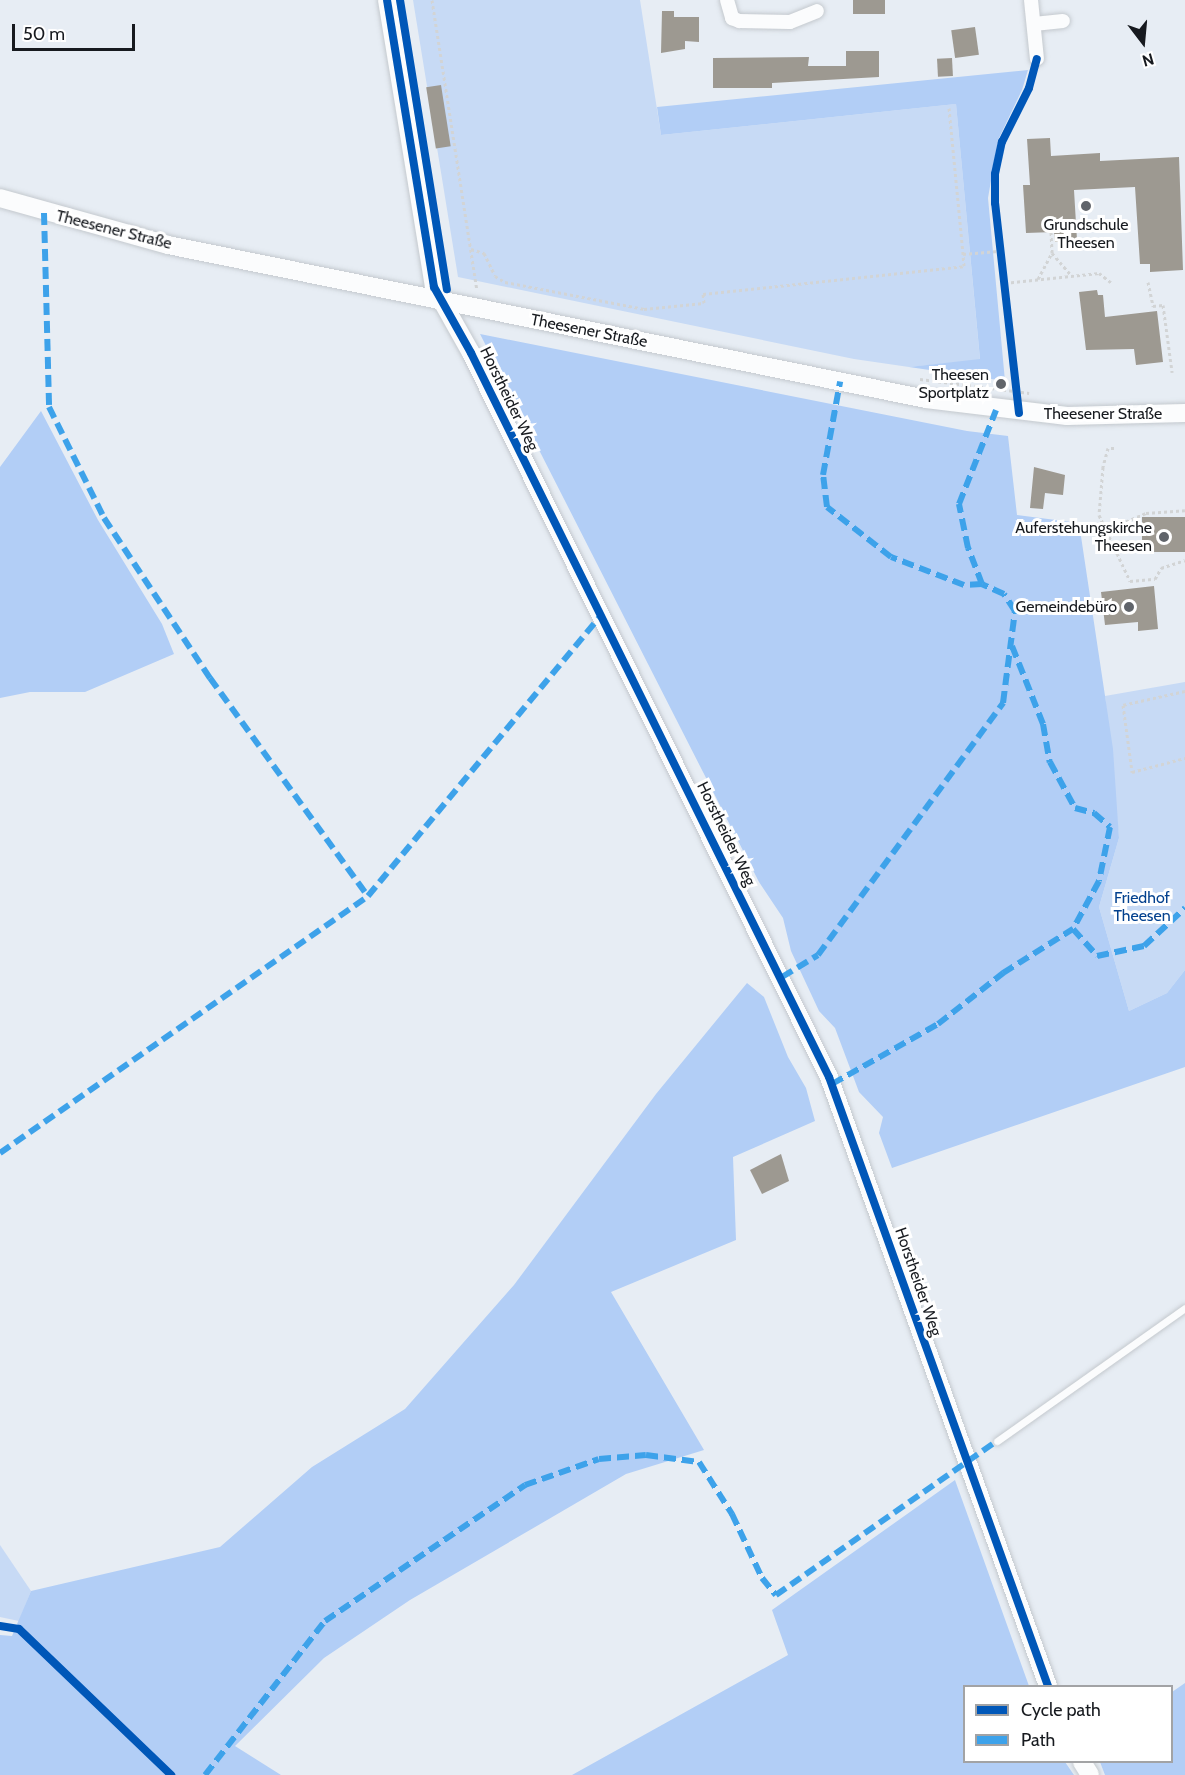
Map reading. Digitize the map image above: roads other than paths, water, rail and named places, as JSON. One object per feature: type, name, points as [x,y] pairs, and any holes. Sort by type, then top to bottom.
[{"type":"street","name":"Horstheider Weg","points":[[387,0],[428,267],[442,301],[829,1077],[1048,1685]]},
{"type":"street","points":[[728,0],[732,18],[739,21],[790,22],[816,11]]},
{"type":"street","points":[[1031,0],[1037,59]]},
{"type":"street","points":[[1034,24],[1063,21]]},
{"type":"street","name":"Theesener Straße","points":[[0,198],[168,245],[926,399],[1019,413],[1090,416],[1185,412]]},
{"type":"lane","points":[[997,1441],[1185,1308]]},
{"type":"place","name":"Grundschule Theesen","points":[[1086,206]]},
{"type":"place","name":"Theesen Sportplatz","points":[[1001,384]]},
{"type":"place","name":"Auferstehungskirche Theesen","points":[[1164,537]]},
{"type":"place","name":"Gemeindebüro","points":[[1129,607]]},
{"type":"park label","name":"Friedhof Theesen","points":[[1142,907]]}]
